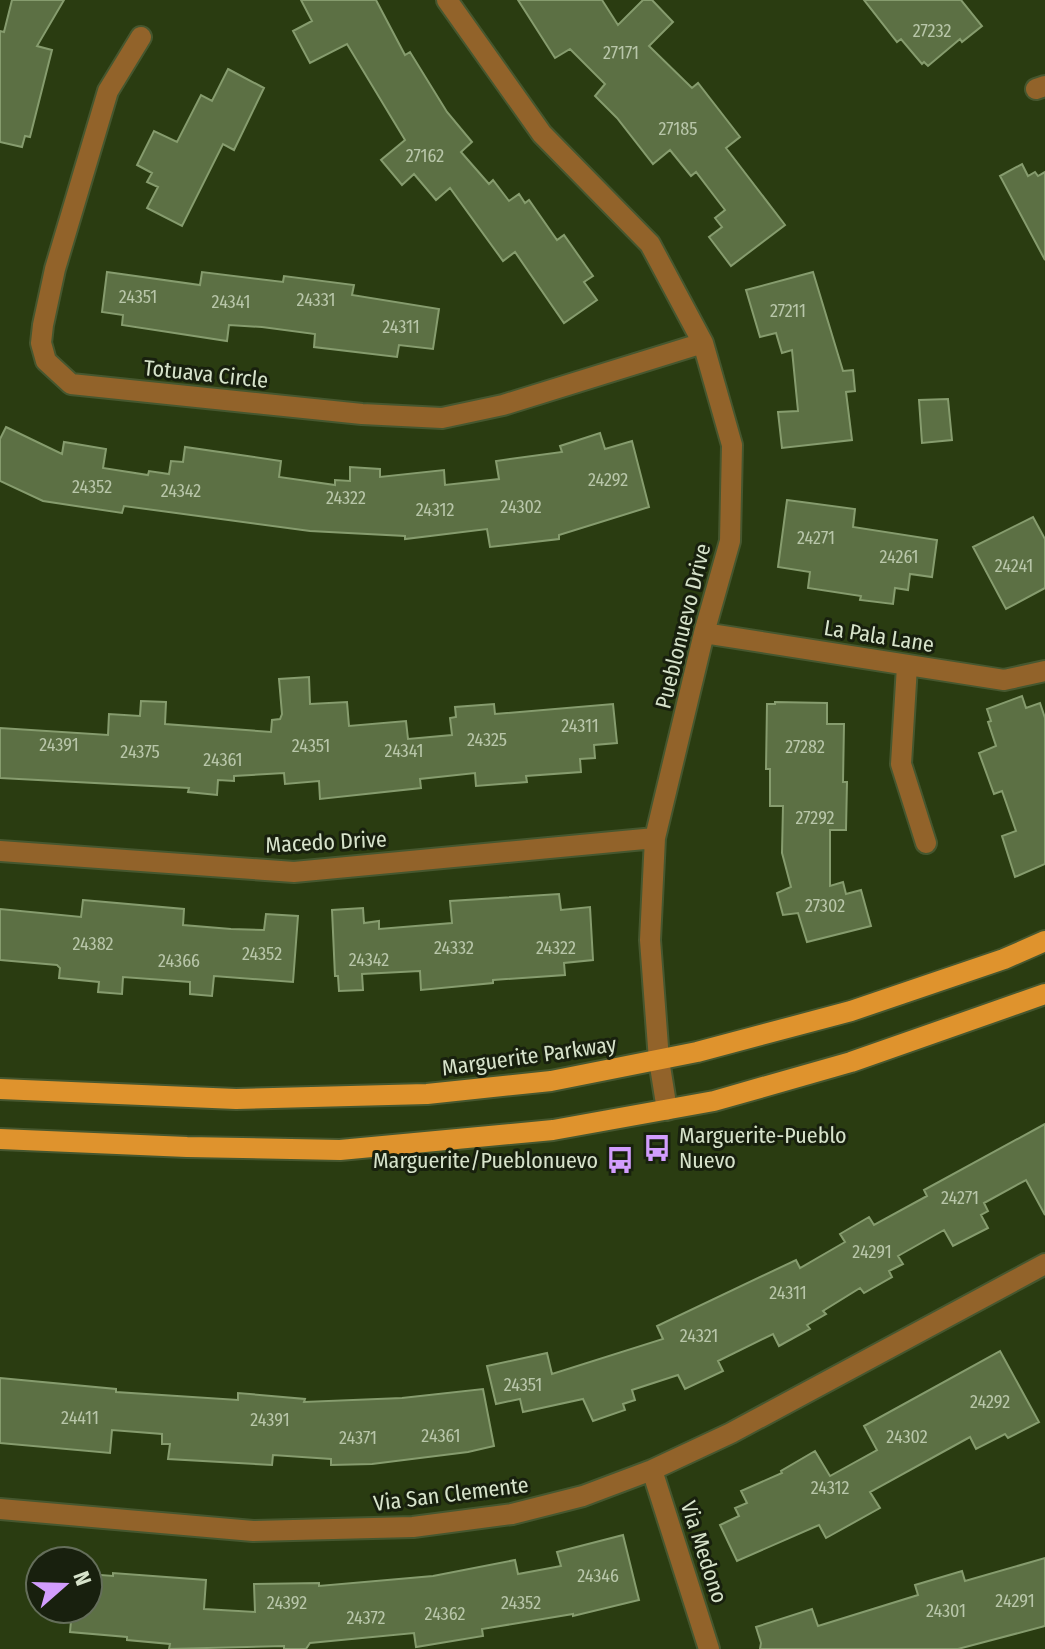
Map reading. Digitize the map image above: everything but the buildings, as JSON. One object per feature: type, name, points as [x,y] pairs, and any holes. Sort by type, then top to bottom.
[{"type":"main road","name":"Marguerite Parkway","points":[[0,1089],[236,1099],[427,1094],[551,1081],[697,1052],[851,1011],[1004,959],[1045,941]]},
{"type":"main road","points":[[0,1139],[340,1150],[553,1130],[714,1101],[851,1062],[1045,994]]},
{"type":"street","name":"Pueblonuevo Drive","points":[[447,0],[542,134],[650,244],[703,343],[732,445],[730,541],[704,633],[655,838],[650,940],[659,1060],[667,1110]]},
{"type":"street","name":"Totuava Circle","points":[[141,37],[108,91],[55,269],[43,325],[41,343],[46,361],[71,384],[362,414],[442,418],[503,405],[703,343]]},
{"type":"street","name":"La Pala Lane","points":[[704,633],[1004,680],[1045,671]]},
{"type":"street","points":[[907,666],[901,764],[926,843]]},
{"type":"street","name":"Macedo Drive","points":[[0,851],[294,872],[655,838]]},
{"type":"street","name":"Via San Clemente","points":[[0,1509],[253,1531],[413,1527],[512,1514],[583,1496],[652,1470],[731,1433],[1045,1264]]},
{"type":"street","name":"Via Medono","points":[[652,1470],[709,1649]]},
{"type":"place","name":"Marguerite-Pueblo Nuevo","points":[[657,1148]]},
{"type":"place","name":"Marguerite/Pueblonuevo","points":[[620,1160]]}]
